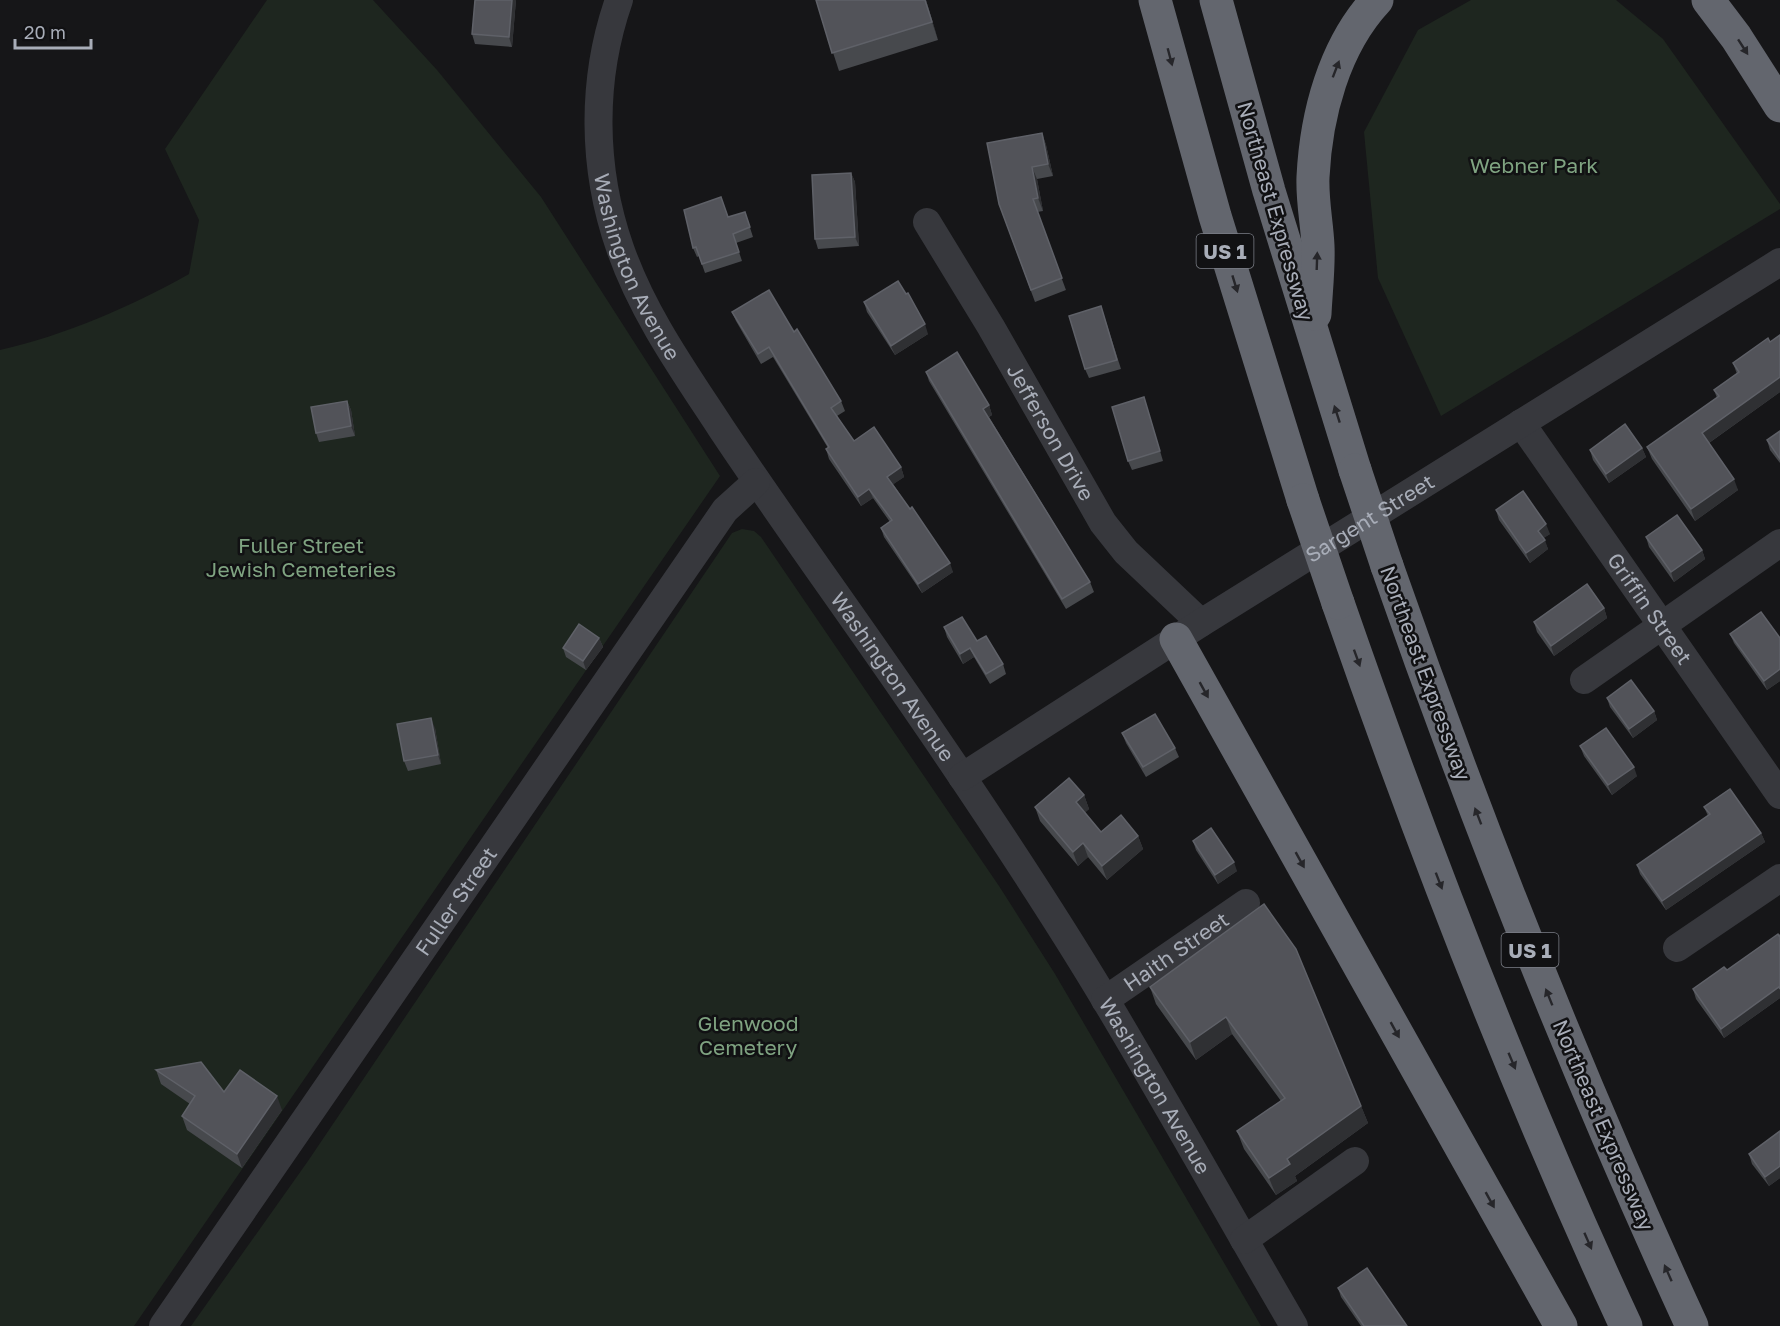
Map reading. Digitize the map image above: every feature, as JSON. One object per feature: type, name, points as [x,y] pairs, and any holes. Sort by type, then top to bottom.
[{"type":"highway","name":"US 1","points":[[1155,0],[1215,216],[1302,500],[1338,603],[1407,797],[1475,973],[1626,1326]]},
{"type":"highway","name":"Northeast Expressway","points":[[1216,0],[1269,191],[1314,340],[1387,566],[1530,950],[1603,1127],[1692,1326]]},
{"type":"highway","points":[[1314,340],[1318,246],[1313,178],[1320,122],[1332,78],[1346,45],[1377,0]]},
{"type":"highway","points":[[1708,0],[1736,37],[1780,106]]},
{"type":"highway","points":[[1189,631],[1561,1326]]},
{"type":"street","name":"Washington Avenue","points":[[619,0],[605,53],[598,100],[601,165],[612,223],[629,271],[652,321],[756,482],[962,777],[1105,1000],[1294,1326]]},
{"type":"street","name":"Jefferson Drive","points":[[927,222],[991,327],[1103,523],[1189,631]]},
{"type":"street","name":"Sargent Street","points":[[962,777],[1189,631],[1780,262]]},
{"type":"street","name":"Griffin Street","points":[[1521,423],[1659,625],[1780,795]]},
{"type":"street","name":"Fuller Street","points":[[163,1326],[725,510],[756,482]]},
{"type":"street","points":[[1584,680],[1659,625],[1780,543]]},
{"type":"street","points":[[1677,948],[1780,878]]},
{"type":"street","name":"Haith Street","points":[[1105,1000],[1246,903]]},
{"type":"street","points":[[1244,1240],[1354,1161]]},
{"type":"green space","name":"Fuller Street Jewish Cemeteries","points":[[267,0],[373,0],[437,70],[541,197],[720,476],[134,1326],[0,1326],[0,350],[25,344],[97,319],[189,274],[199,220],[165,149]]},
{"type":"green space","name":"Webner Park","points":[[1471,0],[1616,0],[1663,39],[1780,204],[1780,209],[1441,416],[1378,278],[1364,132],[1418,30]]},
{"type":"green space","name":"Glenwood Cemetery","points":[[742,529],[754,531],[761,537],[999,886],[1055,974],[1261,1326],[191,1326],[308,1161],[732,533]]},
{"type":"building","points":[[475,0],[512,0],[509,37],[472,34]]},
{"type":"building","points":[[816,0],[925,0],[932,22],[832,53]]},
{"type":"building","points":[[1042,133],[1048,164],[1032,167],[1038,198],[1033,199],[1062,278],[1031,290],[999,204],[987,143]]},
{"type":"building","points":[[851,173],[855,237],[815,239],[812,175]]},
{"type":"building","points":[[721,197],[728,217],[745,212],[750,227],[733,234],[739,252],[702,264],[696,247],[693,248],[684,210]]},
{"type":"building","points":[[898,281],[906,294],[908,293],[925,324],[891,346],[864,302]]},
{"type":"building","points":[[769,290],[794,332],[797,329],[841,401],[831,408],[854,441],[874,427],[901,467],[887,477],[910,509],[912,507],[950,563],[918,584],[881,528],[892,520],[869,489],[858,497],[826,449],[829,447],[769,347],[758,354],[732,312]]},
{"type":"building","points":[[1101,306],[1117,360],[1085,369],[1069,316]]},
{"type":"building","points":[[1780,335],[1780,377],[1702,433],[1734,479],[1691,509],[1647,447],[1719,396],[1714,390],[1739,372],[1733,363],[1768,338],[1770,342]]},
{"type":"building","points":[[957,352],[989,405],[983,409],[1090,582],[1062,599],[926,372]]},
{"type":"building","points":[[1144,397],[1160,451],[1128,461],[1112,407]]},
{"type":"building","points":[[347,401],[351,426],[316,433],[311,407]]},
{"type":"building","points":[[1625,424],[1642,448],[1606,474],[1590,450]]},
{"type":"building","points":[[1780,431],[1780,459],[1767,440]]},
{"type":"building","points":[[1523,491],[1546,524],[1538,531],[1545,540],[1526,553],[1496,510]]},
{"type":"building","points":[[1677,515],[1702,550],[1671,572],[1646,537]]},
{"type":"building","points":[[1587,584],[1604,608],[1551,646],[1534,622]]},
{"type":"building","points":[[1761,612],[1780,638],[1780,669],[1764,681],[1730,634]]},
{"type":"building","points":[[962,617],[977,641],[986,636],[1003,664],[986,674],[970,648],[960,654],[944,627]]},
{"type":"building","points":[[579,624],[599,638],[583,661],[563,648]]},
{"type":"building","points":[[1631,680],[1654,711],[1629,729],[1607,698]]},
{"type":"building","points":[[1155,714],[1175,748],[1143,767],[1122,733]]},
{"type":"building","points":[[431,718],[438,755],[404,761],[397,724]]},
{"type":"building","points":[[1606,728],[1634,767],[1608,785],[1580,746]]},
{"type":"building","points":[[1069,778],[1084,795],[1076,802],[1101,832],[1121,815],[1138,836],[1102,866],[1083,843],[1073,852],[1035,807]]},
{"type":"building","points":[[1730,789],[1761,833],[1662,901],[1637,865],[1710,814],[1704,807]]},
{"type":"building","points":[[1211,828],[1234,862],[1215,875],[1193,841]]},
{"type":"building","points":[[1264,904],[1296,949],[1361,1106],[1287,1159],[1290,1164],[1269,1178],[1237,1131],[1285,1098],[1226,1017],[1190,1042],[1150,987]]},
{"type":"building","points":[[1778,934],[1780,935],[1780,989],[1779,987],[1721,1029],[1693,989],[1724,967],[1727,970]]},
{"type":"building","points":[[201,1062],[224,1092],[240,1070],[277,1096],[237,1154],[182,1116],[195,1096],[156,1070]]},
{"type":"building","points":[[1780,1131],[1780,1166],[1765,1177],[1749,1154]]},
{"type":"building","points":[[1367,1268],[1407,1326],[1364,1326],[1338,1288]]}]
